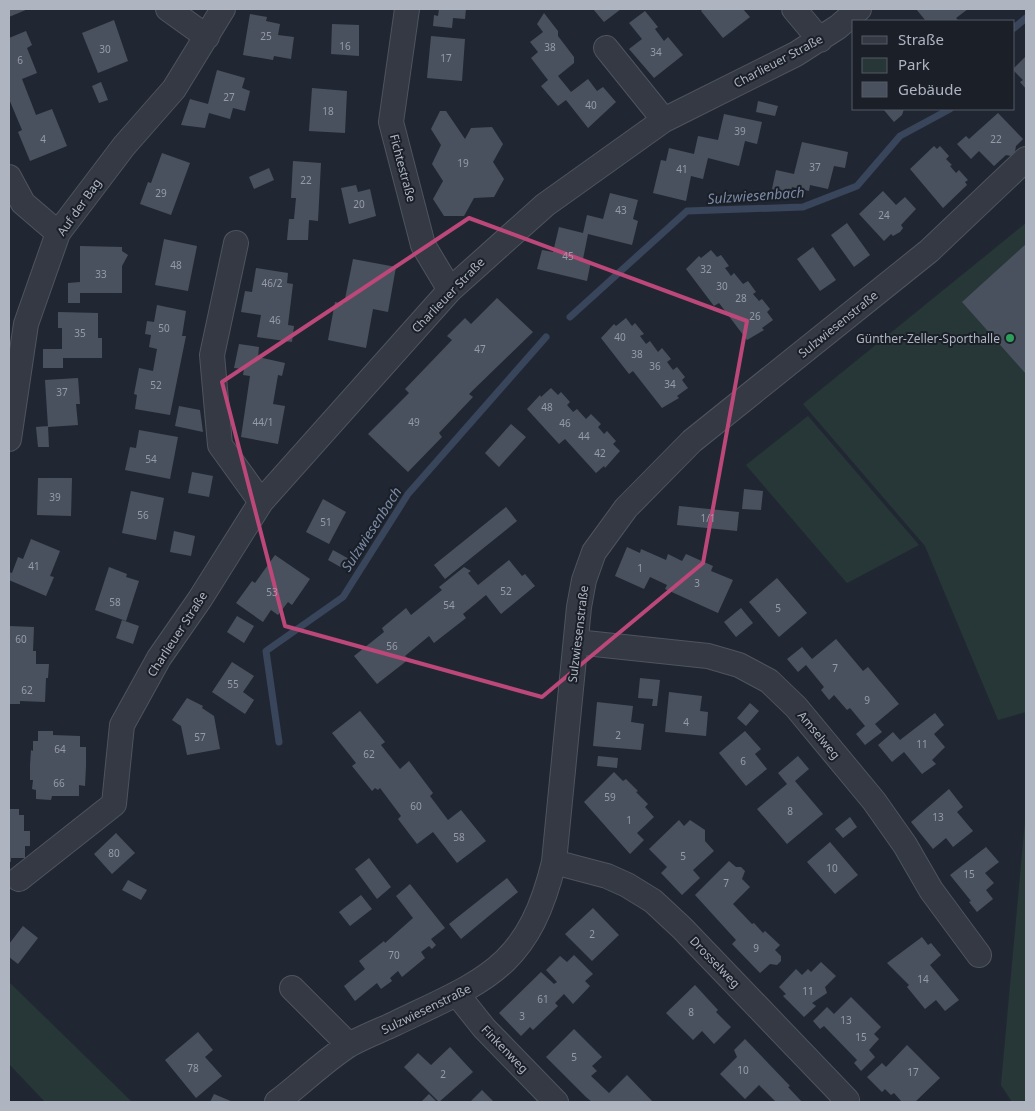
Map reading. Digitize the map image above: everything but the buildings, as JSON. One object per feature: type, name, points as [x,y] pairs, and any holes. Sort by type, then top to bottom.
[{"type":"street","points":[[168,9],[208,37]]},
{"type":"street","name":"Auf der Bag","points":[[9,440],[26,324],[58,233],[124,146],[174,89],[208,37],[223,9]]},
{"type":"street","name":"Fichtestraße","points":[[406,9],[391,122],[423,245],[450,290]]},
{"type":"street","points":[[794,9],[820,40]]},
{"type":"street","name":"Charlieuer Straße","points":[[19,879],[114,804],[122,725],[159,658],[262,502],[450,290],[546,205],[664,120],[820,40],[859,9]]},
{"type":"street","points":[[606,48],[664,120]]},
{"type":"street","name":"Sulzwiesenstraße","points":[[278,1102],[349,1045],[477,984],[498,969],[525,938],[537,916],[547,890],[554,862],[584,580],[594,552],[626,508],[692,441],[928,251],[1026,160]]},
{"type":"street","points":[[9,177],[23,203],[58,233]]},
{"type":"street","points":[[236,243],[212,355],[220,445],[262,502]]},
{"type":"street","name":"Amselweg","points":[[576,642],[708,656],[739,665],[769,681],[796,708],[874,801],[939,901],[979,955]]},
{"type":"street","name":"Drosselweg","points":[[554,862],[607,876],[627,885],[653,902],[717,964],[847,1100],[846,1102]]},
{"type":"street","points":[[292,988],[349,1045]]},
{"type":"street","name":"Finkenweg","points":[[457,994],[484,1028],[556,1102]]},
{"type":"highlighted area","points":[[469,218],[747,321],[703,563],[542,697],[285,626],[222,382]]},
{"type":"green space","points":[[1026,223],[1026,712],[998,720],[925,546],[803,404]]},
{"type":"green space","points":[[808,416],[919,545],[847,583],[746,465]]},
{"type":"green space","points":[[1026,810],[1026,1102],[1012,1102],[1001,1085]]},
{"type":"green space","points":[[9,982],[132,1102],[45,1102],[9,1064]]},
{"type":"waterway","name":"Sulzwiesenbach","points":[[1015,27],[1026,18]]},
{"type":"waterway","name":"Sulzwiesenbach","points":[[570,317],[687,211],[803,207],[857,186],[900,136],[948,110]]},
{"type":"waterway","name":"Sulzwiesenbach","points":[[279,742],[266,651],[343,597],[408,494],[546,337]]},
{"type":"place","name":"Günther-Zeller-Sporthalle","points":[[1010,338]]}]
